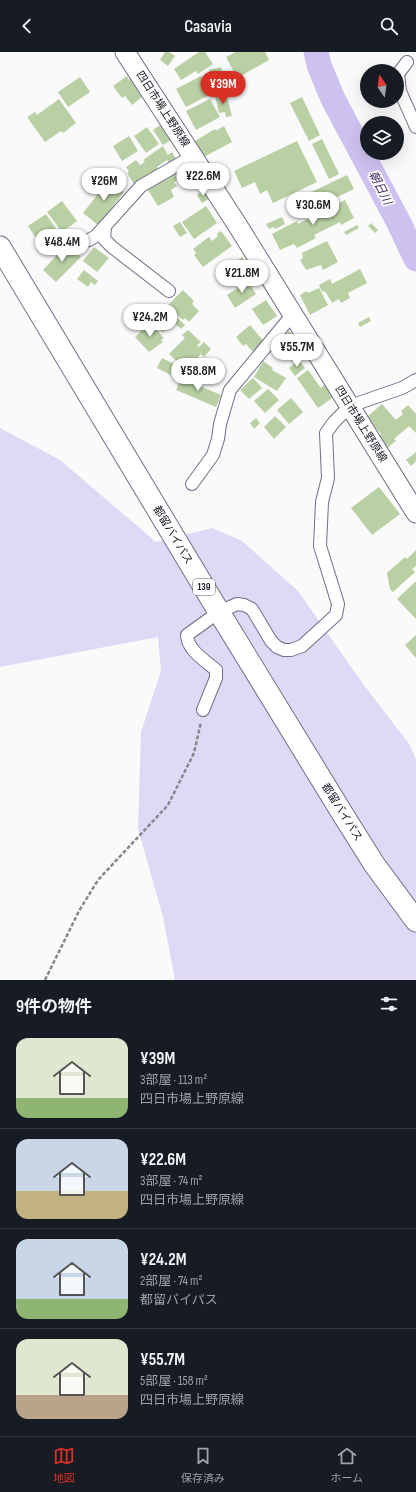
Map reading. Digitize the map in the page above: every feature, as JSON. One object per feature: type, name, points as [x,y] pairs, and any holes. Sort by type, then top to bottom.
[{"type":"highway","name":"都留バイパス","points":[[0,247],[219,612],[374,864],[416,921]]},
{"type":"main road","name":"四日市場上野原線","points":[[125,52],[293,314],[416,514]]},
{"type":"street","points":[[407,62],[398,74],[400,92],[416,127]]},
{"type":"street","points":[[78,243],[96,236],[141,186],[193,156]]},
{"type":"street","points":[[105,227],[104,239],[112,247],[170,291]]},
{"type":"street","points":[[192,484],[213,455],[230,390],[293,314]]},
{"type":"street","points":[[203,710],[216,678],[216,670],[193,649],[187,641],[187,635],[219,612],[237,604],[244,605],[252,609],[271,641],[277,647],[284,650],[292,650],[302,646],[336,615],[338,604],[320,546],[322,502],[328,478],[326,433],[334,422],[350,406],[402,388],[416,380]]},
{"type":"path","points":[[45,980],[79,911],[98,880],[168,805],[194,753],[203,710]]},
{"type":"shaded area","points":[[0,428],[60,460],[156,542],[212,528],[242,541],[298,591],[363,684],[410,745],[416,760],[416,980],[175,980],[163,917],[138,829],[141,732],[161,671],[158,637],[0,667]]},
{"type":"building","points":[[165,52],[169,52],[175,56],[168,66],[160,60]]},
{"type":"building","points":[[199,52],[205,52],[213,64],[198,74],[196,71],[181,80],[174,69]]},
{"type":"building","points":[[236,52],[265,52],[269,60],[237,78],[226,57]]},
{"type":"building","points":[[221,67],[227,89],[215,92],[209,70]]},
{"type":"building","points":[[127,76],[129,80],[132,78],[142,97],[132,105],[125,96],[122,98],[113,86]]},
{"type":"building","points":[[201,76],[211,94],[186,107],[176,89]]},
{"type":"building","points":[[80,77],[90,92],[68,107],[58,92]]},
{"type":"building","points":[[232,77],[235,89],[229,91],[226,78]]},
{"type":"building","points":[[226,93],[232,116],[226,117],[225,112],[219,113],[215,96]]},
{"type":"building","points":[[302,97],[320,135],[309,141],[290,103]]},
{"type":"building","points":[[59,99],[76,123],[63,133],[61,131],[45,142],[27,117],[35,112],[37,115]]},
{"type":"building","points":[[210,99],[220,117],[196,130],[186,111]]},
{"type":"building","points":[[160,125],[171,140],[163,145],[153,130]]},
{"type":"building","points":[[224,126],[232,142],[204,157],[195,141],[215,129],[216,131]]},
{"type":"building","points":[[147,127],[159,144],[146,153],[134,136]]},
{"type":"building","points":[[129,136],[138,151],[122,161],[113,146]]},
{"type":"building","points":[[322,139],[339,174],[329,179],[312,144]]},
{"type":"building","points":[[297,141],[317,182],[273,203],[267,190],[260,194],[255,182],[242,188],[234,171]]},
{"type":"building","points":[[163,146],[168,155],[172,152],[176,159],[169,163],[167,160],[157,167],[158,169],[134,184],[127,173],[129,172],[126,167],[136,160],[140,165],[145,162],[143,160]]},
{"type":"building","points":[[178,169],[183,177],[174,182],[177,186],[171,190],[174,197],[158,206],[146,187]]},
{"type":"building","points":[[347,175],[354,189],[308,211],[301,197]]},
{"type":"building","points":[[109,180],[124,192],[98,225],[83,213]]},
{"type":"building","points":[[204,190],[209,199],[202,203],[197,195]]},
{"type":"building","points":[[345,200],[354,218],[341,225],[340,222],[314,235],[316,238],[297,248],[294,244],[280,250],[272,234],[297,221],[298,224]]},
{"type":"building","points":[[62,201],[77,221],[62,232],[47,212]]},
{"type":"building","points":[[206,206],[217,223],[194,239],[182,222]]},
{"type":"building","points":[[46,214],[61,236],[52,243],[47,235],[38,241],[28,226]]},
{"type":"building","points":[[282,217],[285,224],[275,229],[274,227],[269,229],[266,224]]},
{"type":"building","points":[[180,222],[187,233],[180,237],[173,226]]},
{"type":"building","points":[[371,223],[378,230],[375,233],[368,226]]},
{"type":"building","points":[[357,225],[359,228],[346,235],[344,232]]},
{"type":"building","points":[[221,231],[232,246],[203,267],[194,255],[196,253],[193,249],[209,237],[212,241]]},
{"type":"building","points":[[327,241],[338,262],[323,270],[321,265],[306,270],[300,260],[303,258],[302,253]]},
{"type":"building","points":[[67,244],[81,257],[56,282],[43,270]]},
{"type":"building","points":[[94,247],[109,258],[97,272],[83,261]]},
{"type":"building","points":[[242,257],[248,264],[245,266],[252,275],[242,281],[231,265]]},
{"type":"building","points":[[360,269],[367,283],[348,293],[350,298],[341,303],[339,299],[332,303],[325,291],[322,292],[319,285],[330,279],[332,284]]},
{"type":"building","points":[[84,270],[98,281],[95,285],[91,282],[88,287],[77,279]]},
{"type":"building","points":[[248,281],[256,294],[235,308],[227,295]]},
{"type":"building","points":[[319,288],[328,305],[310,315],[300,295],[307,291],[308,293]]},
{"type":"building","points":[[183,290],[194,301],[192,304],[199,311],[189,322],[185,318],[183,320],[167,306]]},
{"type":"building","points":[[266,300],[277,316],[263,325],[252,309]]},
{"type":"building","points":[[157,311],[171,324],[163,332],[150,319]]},
{"type":"building","points":[[174,315],[185,325],[181,329],[170,319]]},
{"type":"building","points":[[369,317],[371,321],[360,327],[358,323]]},
{"type":"building","points":[[150,323],[164,338],[161,340],[163,342],[149,352],[135,337]]},
{"type":"building","points":[[250,325],[265,343],[254,353],[246,344],[243,346],[236,337]]},
{"type":"building","points":[[188,330],[201,342],[197,345],[199,347],[204,342],[211,349],[204,357],[201,354],[198,357],[202,361],[195,368],[189,362],[183,367],[169,354],[185,338],[182,335]]},
{"type":"building","points":[[289,331],[297,339],[283,355],[274,347]]},
{"type":"building","points":[[162,358],[176,365],[171,375],[157,368]]},
{"type":"building","points":[[299,360],[305,368],[295,376],[289,368]]},
{"type":"building","points":[[263,361],[273,368],[272,370],[286,378],[277,391],[254,377]]},
{"type":"building","points":[[308,370],[321,388],[326,384],[335,396],[318,408],[297,378]]},
{"type":"building","points":[[181,378],[221,395],[216,407],[176,390]]},
{"type":"building","points":[[253,378],[262,388],[249,399],[240,390]]},
{"type":"building","points":[[268,389],[279,400],[265,413],[254,401]]},
{"type":"building","points":[[291,398],[303,412],[289,424],[277,410]]},
{"type":"building","points":[[382,404],[396,420],[403,414],[401,411],[408,405],[416,414],[416,433],[409,426],[394,439],[396,441],[386,449],[376,438],[381,434],[367,417]]},
{"type":"building","points":[[275,416],[286,427],[274,439],[264,427]]},
{"type":"building","points":[[256,418],[260,423],[254,429],[250,423]]},
{"type":"building","points":[[416,452],[416,461],[411,466],[406,460]]},
{"type":"building","points":[[379,487],[400,514],[372,535],[351,508]]},
{"type":"building","points":[[416,550],[416,566],[412,569],[415,572],[393,592],[390,589],[387,573],[405,557],[407,559]]},
{"type":"building","points":[[416,581],[416,619],[397,599]]},
{"type":"building","points":[[416,635],[416,658],[405,645]]},
{"type":"waterway","name":"朝日川","points":[[316,52],[319,65],[333,99],[399,223],[416,259]]}]
